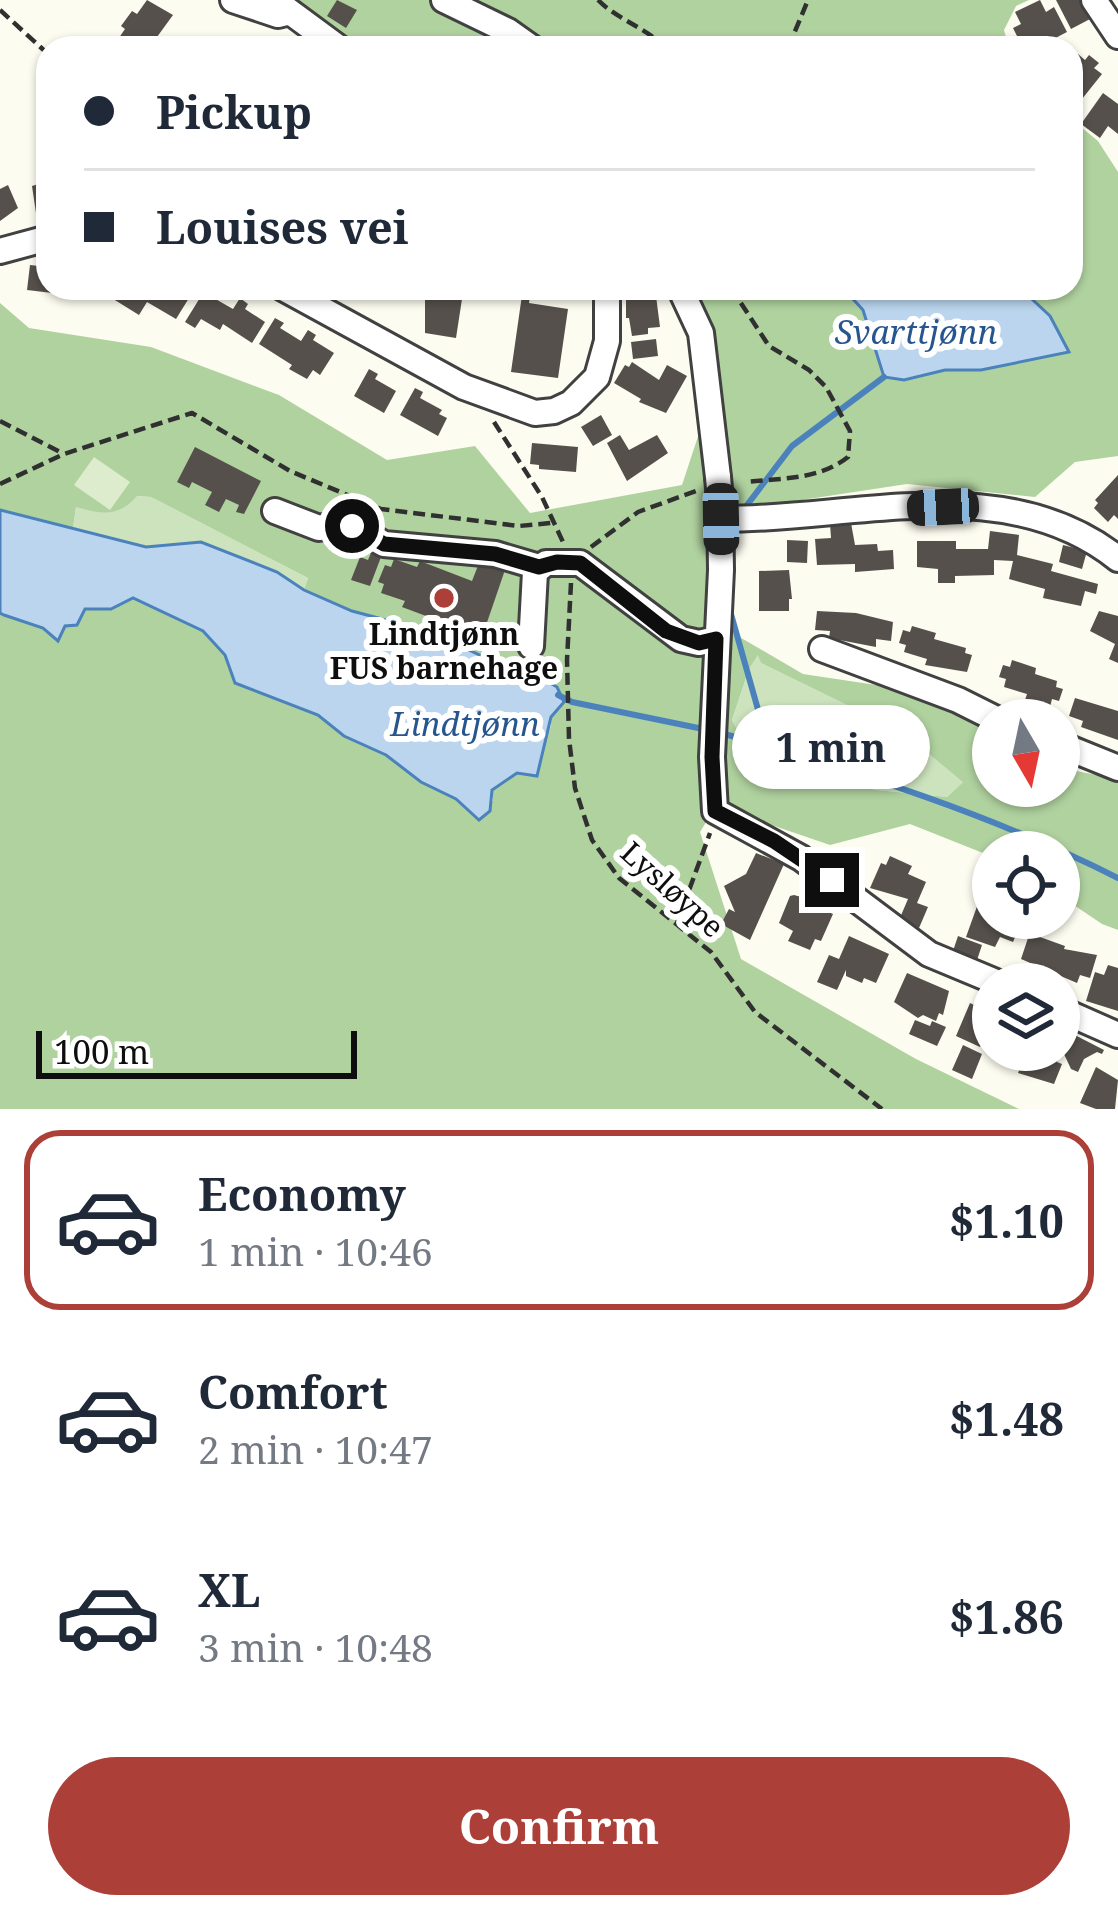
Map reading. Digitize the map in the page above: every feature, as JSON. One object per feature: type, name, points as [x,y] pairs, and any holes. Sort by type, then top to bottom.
[{"type":"street","points":[[232,0],[278,15],[282,6],[323,36]]},
{"type":"street","points":[[444,0],[515,36]]},
{"type":"street","points":[[1094,0],[1118,36]]},
{"type":"street","points":[[0,251],[36,241]]},
{"type":"street","points":[[305,300],[488,399],[535,413],[554,411],[586,391],[597,377],[604,358],[606,300]]},
{"type":"street","points":[[687,300],[704,351],[715,496],[715,811],[801,858],[929,954],[972,972]]},
{"type":"street","points":[[715,496],[874,509],[1003,509],[1073,531],[1118,559]]},
{"type":"street","points":[[275,511],[319,528],[340,523],[352,526],[384,544],[495,554],[539,567],[583,559],[666,631],[699,643],[716,639]]},
{"type":"street","points":[[531,646],[539,567]]},
{"type":"street","points":[[822,649],[972,707]]},
{"type":"street","points":[[1080,753],[1118,769]]},
{"type":"street","points":[[1080,1019],[1118,1035]]},
{"type":"path","points":[[598,0],[654,36]]},
{"type":"path","points":[[793,36],[808,0]]},
{"type":"path","points":[[0,10],[36,43]]},
{"type":"path","points":[[739,300],[769,346],[820,379],[850,431],[848,457],[839,464],[796,478],[746,482]]},
{"type":"path","points":[[488,399],[494,422],[542,496],[551,523],[583,559],[605,533],[638,512],[715,496]]},
{"type":"path","points":[[0,484],[64,454],[192,413],[290,471],[381,508],[519,526],[551,523]]},
{"type":"path","points":[[0,421],[64,454]]},
{"type":"path","name":"Lysløype","points":[[583,559],[569,593],[567,699],[571,764],[592,841],[619,878],[711,952],[755,1012],[882,1109]]},
{"type":"path","points":[[676,923],[715,811]]},
{"type":"green space","points":[[294,0],[1029,0],[1016,6],[1006,36],[346,36]]},
{"type":"green space","points":[[1083,129],[1098,141],[1118,172],[1118,456],[1075,462],[1035,497],[907,484],[730,511],[707,618],[803,674],[896,688],[972,720],[972,807],[1080,807],[1080,772],[1118,779],[1118,930],[1080,909],[1080,831],[972,831],[972,849],[910,824],[830,845],[716,806],[700,832],[741,959],[916,1059],[1019,1109],[0,1109],[0,613],[43,628],[65,625],[85,609],[111,609],[133,598],[203,631],[225,655],[235,683],[318,715],[344,736],[386,755],[421,782],[456,799],[493,801],[492,791],[538,748],[551,719],[524,668],[486,658],[431,632],[352,611],[304,590],[308,578],[151,497],[137,496],[109,512],[76,507],[73,528],[0,510],[0,303],[29,328],[151,347],[279,395],[387,460],[475,446],[530,513],[682,485],[708,406],[687,300],[854,300],[863,309],[885,377],[904,380],[1009,362],[1050,316],[1033,300],[1083,300]],"holes":[[[758,655],[761,663],[904,733],[963,782],[947,797],[877,790],[756,765],[732,720],[749,669]]]},
{"type":"green space","points":[[94,457],[130,482],[110,510],[74,485]]},
{"type":"green space","points":[[151,497],[308,578],[304,590],[277,572],[201,542],[147,547],[73,528],[76,507]]},
{"type":"green space","points":[[759,653],[761,663],[904,733],[964,781],[947,797],[878,790],[756,765],[732,720]]},
{"type":"water","name":"Svarttjønn","points":[[854,300],[1033,300],[1050,316],[1069,352],[981,370],[945,370],[904,380],[884,377],[863,310]]},
{"type":"water","name":"Lindtjønn","points":[[0,510],[146,547],[201,542],[277,572],[352,611],[431,632],[486,658],[524,668],[557,687],[564,702],[551,717],[537,776],[517,773],[492,790],[490,811],[479,820],[456,799],[421,782],[386,755],[344,736],[318,715],[235,683],[225,655],[203,631],[133,598],[111,609],[85,609],[77,625],[65,626],[58,641],[43,628],[4,615],[0,613]]},
{"type":"building","points":[[147,0],[173,15],[158,36],[120,36],[132,11],[137,14]]},
{"type":"building","points":[[337,0],[357,10],[346,28],[327,16]]},
{"type":"building","points":[[1040,0],[1046,12],[1054,7],[1067,32],[1017,36],[1013,28],[1021,24],[1015,12]]},
{"type":"building","points":[[1056,0],[1080,0],[1090,19],[1071,29]]},
{"type":"building","points":[[1089,55],[1099,63],[1094,68],[1102,74],[1083,98],[1083,58]]},
{"type":"building","points":[[1103,93],[1118,104],[1118,134],[1108,126],[1100,138],[1083,121]]},
{"type":"building","points":[[8,185],[18,208],[0,221],[0,189]]},
{"type":"building","points":[[30,265],[36,266],[36,291],[27,290]]},
{"type":"building","points":[[115,300],[188,300],[176,319],[147,302],[139,315]]},
{"type":"building","points":[[199,300],[217,300],[233,309],[243,300],[248,304],[245,309],[265,322],[252,343],[223,324],[220,330],[201,319],[195,328],[185,322]]},
{"type":"building","points":[[425,300],[462,300],[456,338],[425,333]]},
{"type":"building","points":[[521,300],[568,309],[558,378],[511,372]]},
{"type":"building","points":[[626,300],[657,300],[660,327],[632,336]]},
{"type":"building","points":[[275,318],[284,323],[280,328],[301,341],[308,330],[316,335],[313,340],[334,353],[320,375],[313,370],[307,379],[259,344]]},
{"type":"building","points":[[656,339],[658,356],[633,359],[631,342]]},
{"type":"building","points":[[632,362],[659,380],[667,365],[687,376],[666,413],[639,402],[614,383]]},
{"type":"building","points":[[369,369],[378,374],[375,379],[396,391],[384,413],[354,396]]},
{"type":"building","points":[[415,388],[423,392],[420,398],[447,418],[438,436],[400,415]]},
{"type":"building","points":[[601,415],[612,435],[593,446],[581,427]]},
{"type":"building","points":[[620,435],[629,450],[657,435],[668,453],[627,481],[607,443]]},
{"type":"building","points":[[532,443],[578,447],[576,472],[530,464]]},
{"type":"building","points":[[195,447],[261,481],[244,514],[236,512],[239,505],[226,499],[219,512],[205,505],[212,492],[192,482],[189,488],[177,482]]},
{"type":"building","points":[[1118,475],[1118,519],[1114,515],[1108,522],[1094,508],[1095,500]]},
{"type":"building","points":[[851,523],[855,545],[877,544],[878,551],[893,550],[894,569],[855,572],[855,564],[817,565],[815,539],[831,538],[830,524]]},
{"type":"building","points":[[990,531],[1019,535],[1017,555],[1053,564],[1051,571],[1098,584],[1096,594],[1085,591],[1081,606],[1043,598],[1045,589],[1009,579],[1013,561],[994,560],[994,575],[955,576],[955,583],[938,583],[938,569],[917,567],[917,541],[956,541],[956,549],[988,549]]},
{"type":"building","points":[[787,540],[808,541],[807,563],[787,562]]},
{"type":"building","points":[[1063,545],[1087,551],[1082,569],[1059,562]]},
{"type":"building","points":[[371,553],[381,557],[370,586],[351,580],[360,557],[368,560]]},
{"type":"building","points":[[481,558],[506,567],[482,637],[402,607],[405,601],[381,593],[384,584],[378,582],[385,565],[391,567],[394,559],[417,567],[420,561],[472,581]]},
{"type":"building","points":[[789,570],[789,611],[759,611],[759,571]]},
{"type":"building","points":[[817,611],[856,613],[893,622],[891,641],[876,639],[876,647],[829,638],[830,631],[815,630]]},
{"type":"building","points":[[1099,611],[1118,616],[1118,663],[1109,659],[1115,644],[1090,631]]},
{"type":"building","points":[[912,626],[936,633],[934,639],[966,648],[965,653],[972,655],[967,672],[925,665],[927,659],[904,652],[906,645],[899,643],[903,630],[910,632]]},
{"type":"building","points":[[1012,660],[1057,681],[1056,687],[1063,689],[1060,699],[1025,699],[1027,694],[1004,687],[1006,679],[999,677],[1003,665],[1010,667]]},
{"type":"building","points":[[1080,700],[1118,711],[1118,740],[1081,727]]},
{"type":"building","points":[[756,853],[784,864],[750,940],[721,924],[729,909],[735,912],[724,886],[746,874]]},
{"type":"building","points":[[890,856],[912,866],[908,874],[926,882],[917,903],[928,907],[919,928],[899,920],[908,899],[870,888],[881,863],[886,865]]},
{"type":"building","points":[[794,895],[823,903],[821,909],[833,914],[821,941],[815,939],[810,950],[788,941],[793,931],[779,923]]},
{"type":"building","points":[[972,920],[972,939],[999,939],[995,947],[966,937]]},
{"type":"building","points":[[849,936],[889,954],[876,983],[864,978],[862,983],[846,976],[846,970],[837,990],[817,982],[829,955],[839,959]]},
{"type":"building","points":[[958,936],[982,945],[977,960],[953,951]]},
{"type":"building","points":[[1028,939],[1046,939],[1064,949],[1097,955],[1090,978],[1080,975],[1080,963],[1021,959]]},
{"type":"building","points":[[1108,965],[1118,968],[1118,1011],[1086,1001],[1095,972],[1104,975]]},
{"type":"building","points":[[907,973],[949,991],[943,1015],[939,1013],[936,1021],[923,1015],[918,1018],[894,1002]]},
{"type":"building","points":[[970,1003],[972,1043],[956,1036]]},
{"type":"building","points":[[915,1020],[946,1027],[937,1046],[909,1034]]},
{"type":"building","points":[[1080,1038],[1104,1050],[1102,1054],[1084,1059],[1080,1068]]},
{"type":"building","points":[[963,1045],[972,1049],[972,1079],[952,1070]]},
{"type":"building","points":[[1096,1067],[1118,1080],[1115,1109],[1080,1103]]},
{"type":"building","points":[[1019,1071],[1059,1071],[1054,1084]]},
{"type":"waterway","points":[[744,509],[792,446],[884,377]]},
{"type":"waterway","points":[[729,607],[768,745]]},
{"type":"waterway","points":[[558,695],[572,702],[708,730]]},
{"type":"waterway","points":[[721,733],[923,796],[1118,878]]},
{"type":"place","name":"Lindtjønn FUS barnehage","points":[[444,598]]},
{"type":"route","points":[[352,526],[384,544],[495,554],[539,567],[580,563],[666,631],[699,643],[716,639],[715,811],[774,841],[832,880]]}]
